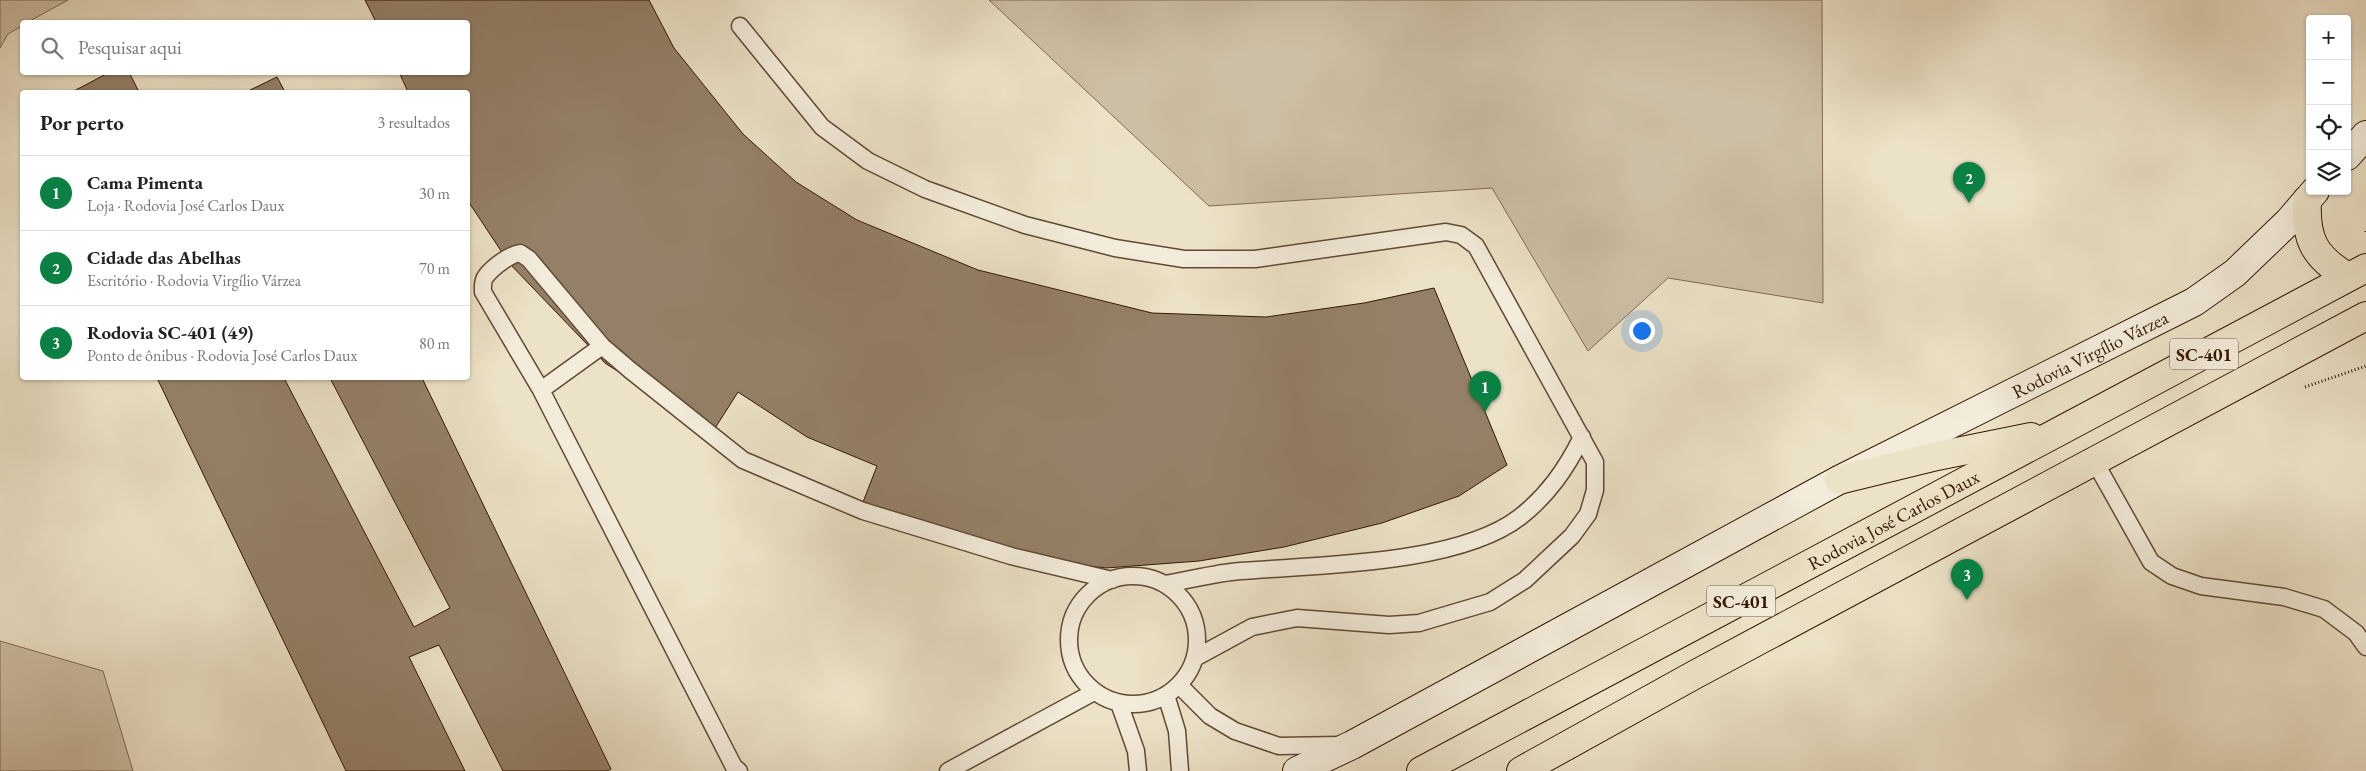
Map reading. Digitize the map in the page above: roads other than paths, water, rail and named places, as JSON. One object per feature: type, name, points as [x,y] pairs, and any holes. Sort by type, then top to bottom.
[{"type":"highway","points":[[2311,196],[2306,219],[2318,254],[2328,266],[2357,272]]},
{"type":"highway","name":"Rodovia José Carlos Daux","points":[[1421,771],[2357,272]]},
{"type":"highway","name":"SC-401","points":[[1521,771],[1696,674],[2366,316]]},
{"type":"highway","points":[[1839,480],[1937,456],[2060,431]]},
{"type":"main road","points":[[2351,152],[2366,135]]},
{"type":"main road","name":"Rodovia Virgílio Várzea","points":[[1297,771],[1352,745],[1839,480],[2194,302],[2235,273],[2289,221],[2311,196]]},
{"type":"lane","points":[[740,26],[822,127],[868,161],[925,189],[1025,225],[1115,248],[1184,259],[1255,259],[1446,232],[1461,235],[1476,246],[1595,462],[1595,490],[1588,514],[1572,536],[1539,568],[1525,580],[1490,602],[1419,623],[1389,625],[1297,618],[1270,623],[1252,627],[1195,658]]},
{"type":"lane","points":[[740,771],[734,767],[541,390],[483,292],[482,282],[486,276],[512,255],[520,254],[529,259],[602,346],[743,460],[863,511],[1011,556],[1112,580]]},
{"type":"lane","points":[[541,390],[602,346]]},
{"type":"lane","points":[[1165,584],[1238,571],[1306,567],[1443,550],[1479,538],[1518,518],[1548,492],[1567,466],[1582,437]]},
{"type":"lane","points":[[2095,462],[2151,562],[2172,576],[2201,586],[2284,597],[2324,609],[2356,633],[2366,647]]},
{"type":"lane","points":[[1129,576],[1148,577],[1165,584],[1179,595],[1189,608],[1195,624],[1198,642],[1195,658],[1188,673],[1173,690],[1152,702],[1136,705],[1119,703],[1094,692],[1075,668],[1070,654],[1071,623],[1086,597],[1098,587],[1112,580],[1129,576]]},
{"type":"lane","points":[[1173,690],[1235,731],[1279,746],[1352,745]]},
{"type":"lane","points":[[1173,690],[1180,771]]},
{"type":"lane","points":[[948,771],[1094,692]]},
{"type":"lane","points":[[1119,703],[1136,751],[1138,771]]},
{"type":"place","name":"Cidade das Abelhas","points":[[1969,203]]},
{"type":"place","name":"Cama Pimenta","points":[[1485,412]]},
{"type":"place","name":"Rodovia SC-401 (49)","points":[[1967,600]]}]
